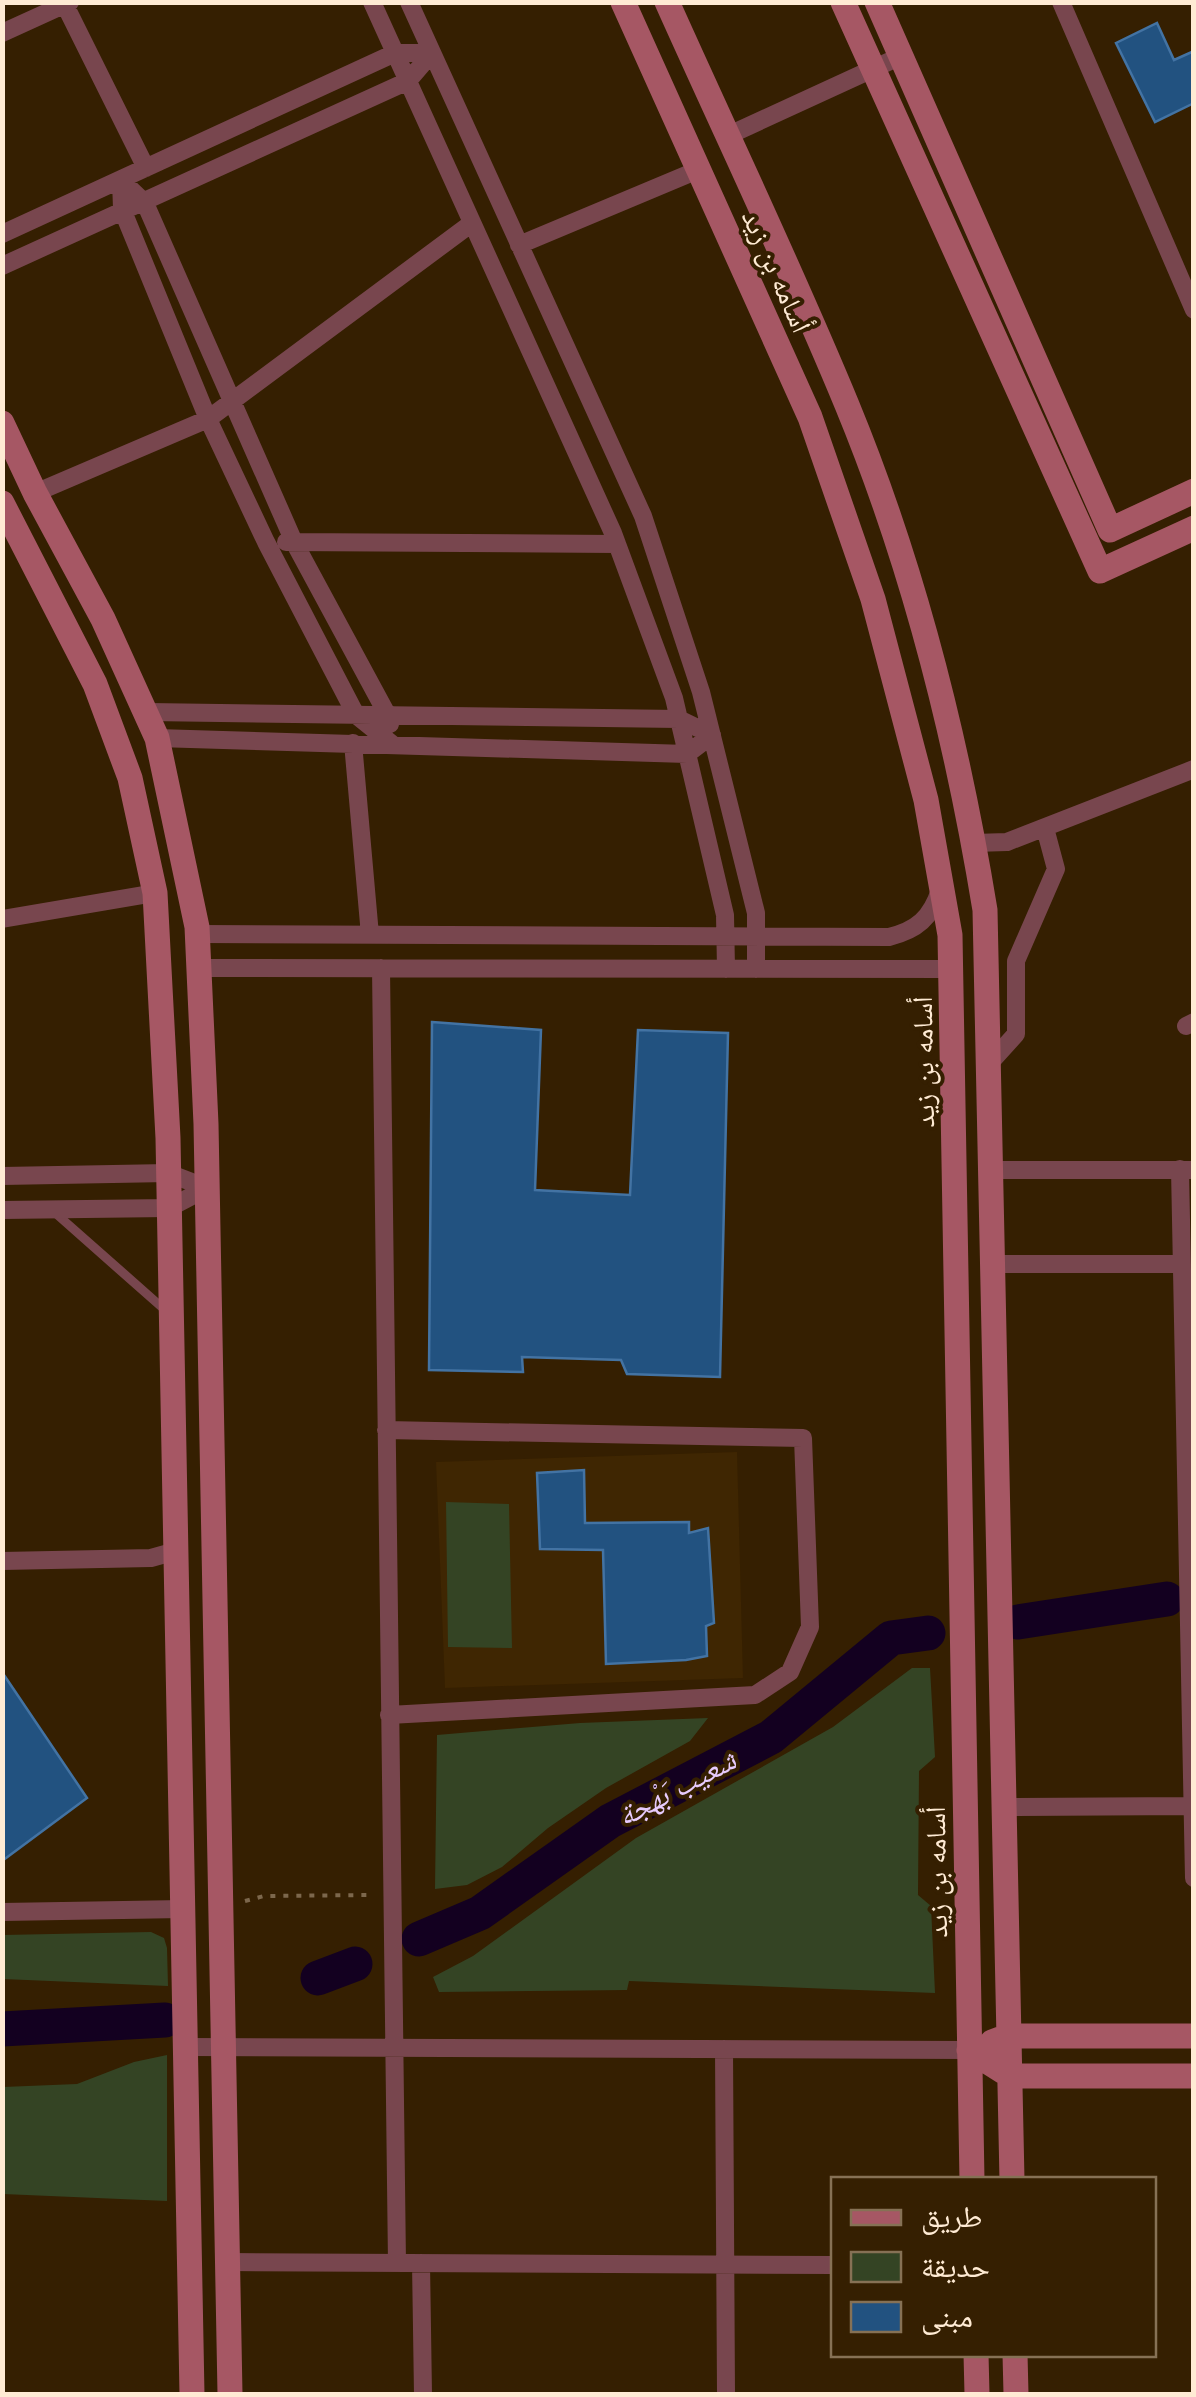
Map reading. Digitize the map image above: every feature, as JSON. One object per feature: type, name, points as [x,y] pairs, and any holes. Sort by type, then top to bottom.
[{"type":"street","points":[[372,2],[617,544],[679,720],[725,914],[726,969]]},
{"type":"street","points":[[409,2],[643,516],[712,735],[756,913],[756,969]]},
{"type":"street","name":"أسامه بن زيد","points":[[623,2],[810,418],[873,599],[926,800],[950,934],[972,2177]]},
{"type":"street","name":"أسامه بن زيد","points":[[667,2],[848,407],[912,592],[949,728],[985,910],[1012,2177]]},
{"type":"street","points":[[843,2],[1100,571],[1194,528]]},
{"type":"street","points":[[877,2],[1110,530],[1194,491]]},
{"type":"street","points":[[1061,2],[1194,310]]},
{"type":"street","points":[[2,32],[67,4],[146,168]]},
{"type":"street","points":[[2,234],[395,53],[432,54]]},
{"type":"street","points":[[2,266],[408,81],[432,54]]},
{"type":"street","points":[[727,136],[901,56]]},
{"type":"street","points":[[519,245],[698,170]]},
{"type":"street","points":[[122,180],[145,203],[294,542],[388,716],[392,744]]},
{"type":"street","points":[[122,180],[122,209],[208,419],[266,542],[356,715],[392,744]]},
{"type":"street","points":[[35,494],[208,419],[472,223]]},
{"type":"street","points":[[2,423],[148,712],[183,849],[197,934],[207,1188],[230,2394]]},
{"type":"street","points":[[2,503],[95,684],[130,778],[155,893],[169,1208],[192,2394]]},
{"type":"street","points":[[266,542],[617,544]]},
{"type":"street","points":[[873,599],[912,592]]},
{"type":"street","points":[[148,712],[679,720],[712,735]]},
{"type":"street","points":[[157,738],[687,754],[712,735]]},
{"type":"street","points":[[353,743],[370,934]]},
{"type":"street","points":[[974,843],[1008,842],[1194,769]]},
{"type":"street","points":[[988,1065],[1016,1034],[1016,961],[1056,869],[1045,828]]},
{"type":"street","points":[[197,934],[889,937],[912,932],[934,910],[942,885]]},
{"type":"street","points":[[2,920],[155,893]]},
{"type":"street","points":[[199,968],[951,969]]},
{"type":"street","points":[[381,968],[397,2262]]},
{"type":"street","points":[[990,1170],[1187,1169],[1182,1264],[1194,1878]]},
{"type":"street","points":[[2,1176],[168,1173],[207,1188]]},
{"type":"street","points":[[2,1210],[169,1208],[207,1188]]},
{"type":"street","points":[[992,1264],[1182,1264]]},
{"type":"street","points":[[386,1430],[803,1438],[810,1626],[790,1672],[755,1695],[388,1716]]},
{"type":"street","points":[[2,1561],[151,1558],[176,1550]]},
{"type":"street","points":[[1003,1807],[1192,1806]]},
{"type":"street","points":[[2,1912],[183,1908]]},
{"type":"street","points":[[186,2047],[969,2050],[1008,2036],[1194,2036]]},
{"type":"street","points":[[724,2049],[726,2394]]},
{"type":"street","points":[[969,2050],[1010,2076],[1194,2076]]},
{"type":"street","points":[[228,2262],[831,2264]]},
{"type":"street","points":[[421,2263],[423,2394]]},
{"type":"street","points":[[976,2357],[977,2394]]},
{"type":"street","points":[[1015,2357],[1016,2394]]},
{"type":"lane","points":[[51,1210],[171,1316]]},
{"type":"path","points":[[221,1908],[264,1896],[390,1895]]},
{"type":"shaded area","points":[[737,1452],[743,1678],[445,1688],[436,1462]]},
{"type":"green space","points":[[446,1502],[509,1504],[512,1648],[448,1647]]},
{"type":"green space","points":[[912,1668],[930,1668],[935,1757],[919,1771],[918,1895],[931,1906],[935,1993],[629,1981],[627,1990],[439,1992],[433,1977],[473,1956],[636,1838],[833,1727]]},
{"type":"green space","points":[[708,1718],[690,1741],[606,1788],[548,1828],[502,1867],[467,1885],[435,1889],[437,1735],[580,1723]]},
{"type":"green space","points":[[151,1932],[164,1938],[168,1986],[3,1979],[3,1935]]},
{"type":"green space","points":[[167,2055],[167,2201],[3,2194],[3,2087],[77,2084],[134,2062]]},
{"type":"building","points":[[1157,23],[1174,60],[1194,51],[1194,103],[1155,122],[1116,43]]},
{"type":"building","points":[[432,1022],[541,1030],[535,1190],[630,1195],[638,1030],[728,1033],[720,1377],[627,1374],[621,1360],[522,1357],[523,1372],[429,1370]]},
{"type":"building","points":[[584,1470],[585,1523],[689,1522],[689,1533],[708,1528],[714,1623],[706,1626],[707,1656],[606,1664],[603,1550],[540,1549],[537,1473]]},
{"type":"building","points":[[2,1672],[87,1798],[2,1861]]},
{"type":"waterway","name":"شعيب بَهْجة","points":[[1018,1622],[1167,1599]]},
{"type":"waterway","name":"شعيب بَهْجة","points":[[419,1939],[480,1913],[610,1821],[771,1737],[891,1638],[928,1633]]},
{"type":"waterway","name":"شعيب بَهْجة","points":[[318,1978],[355,1964]]},
{"type":"waterway","name":"شعيب بَهْجة","points":[[2,2029],[165,2020]]}]
